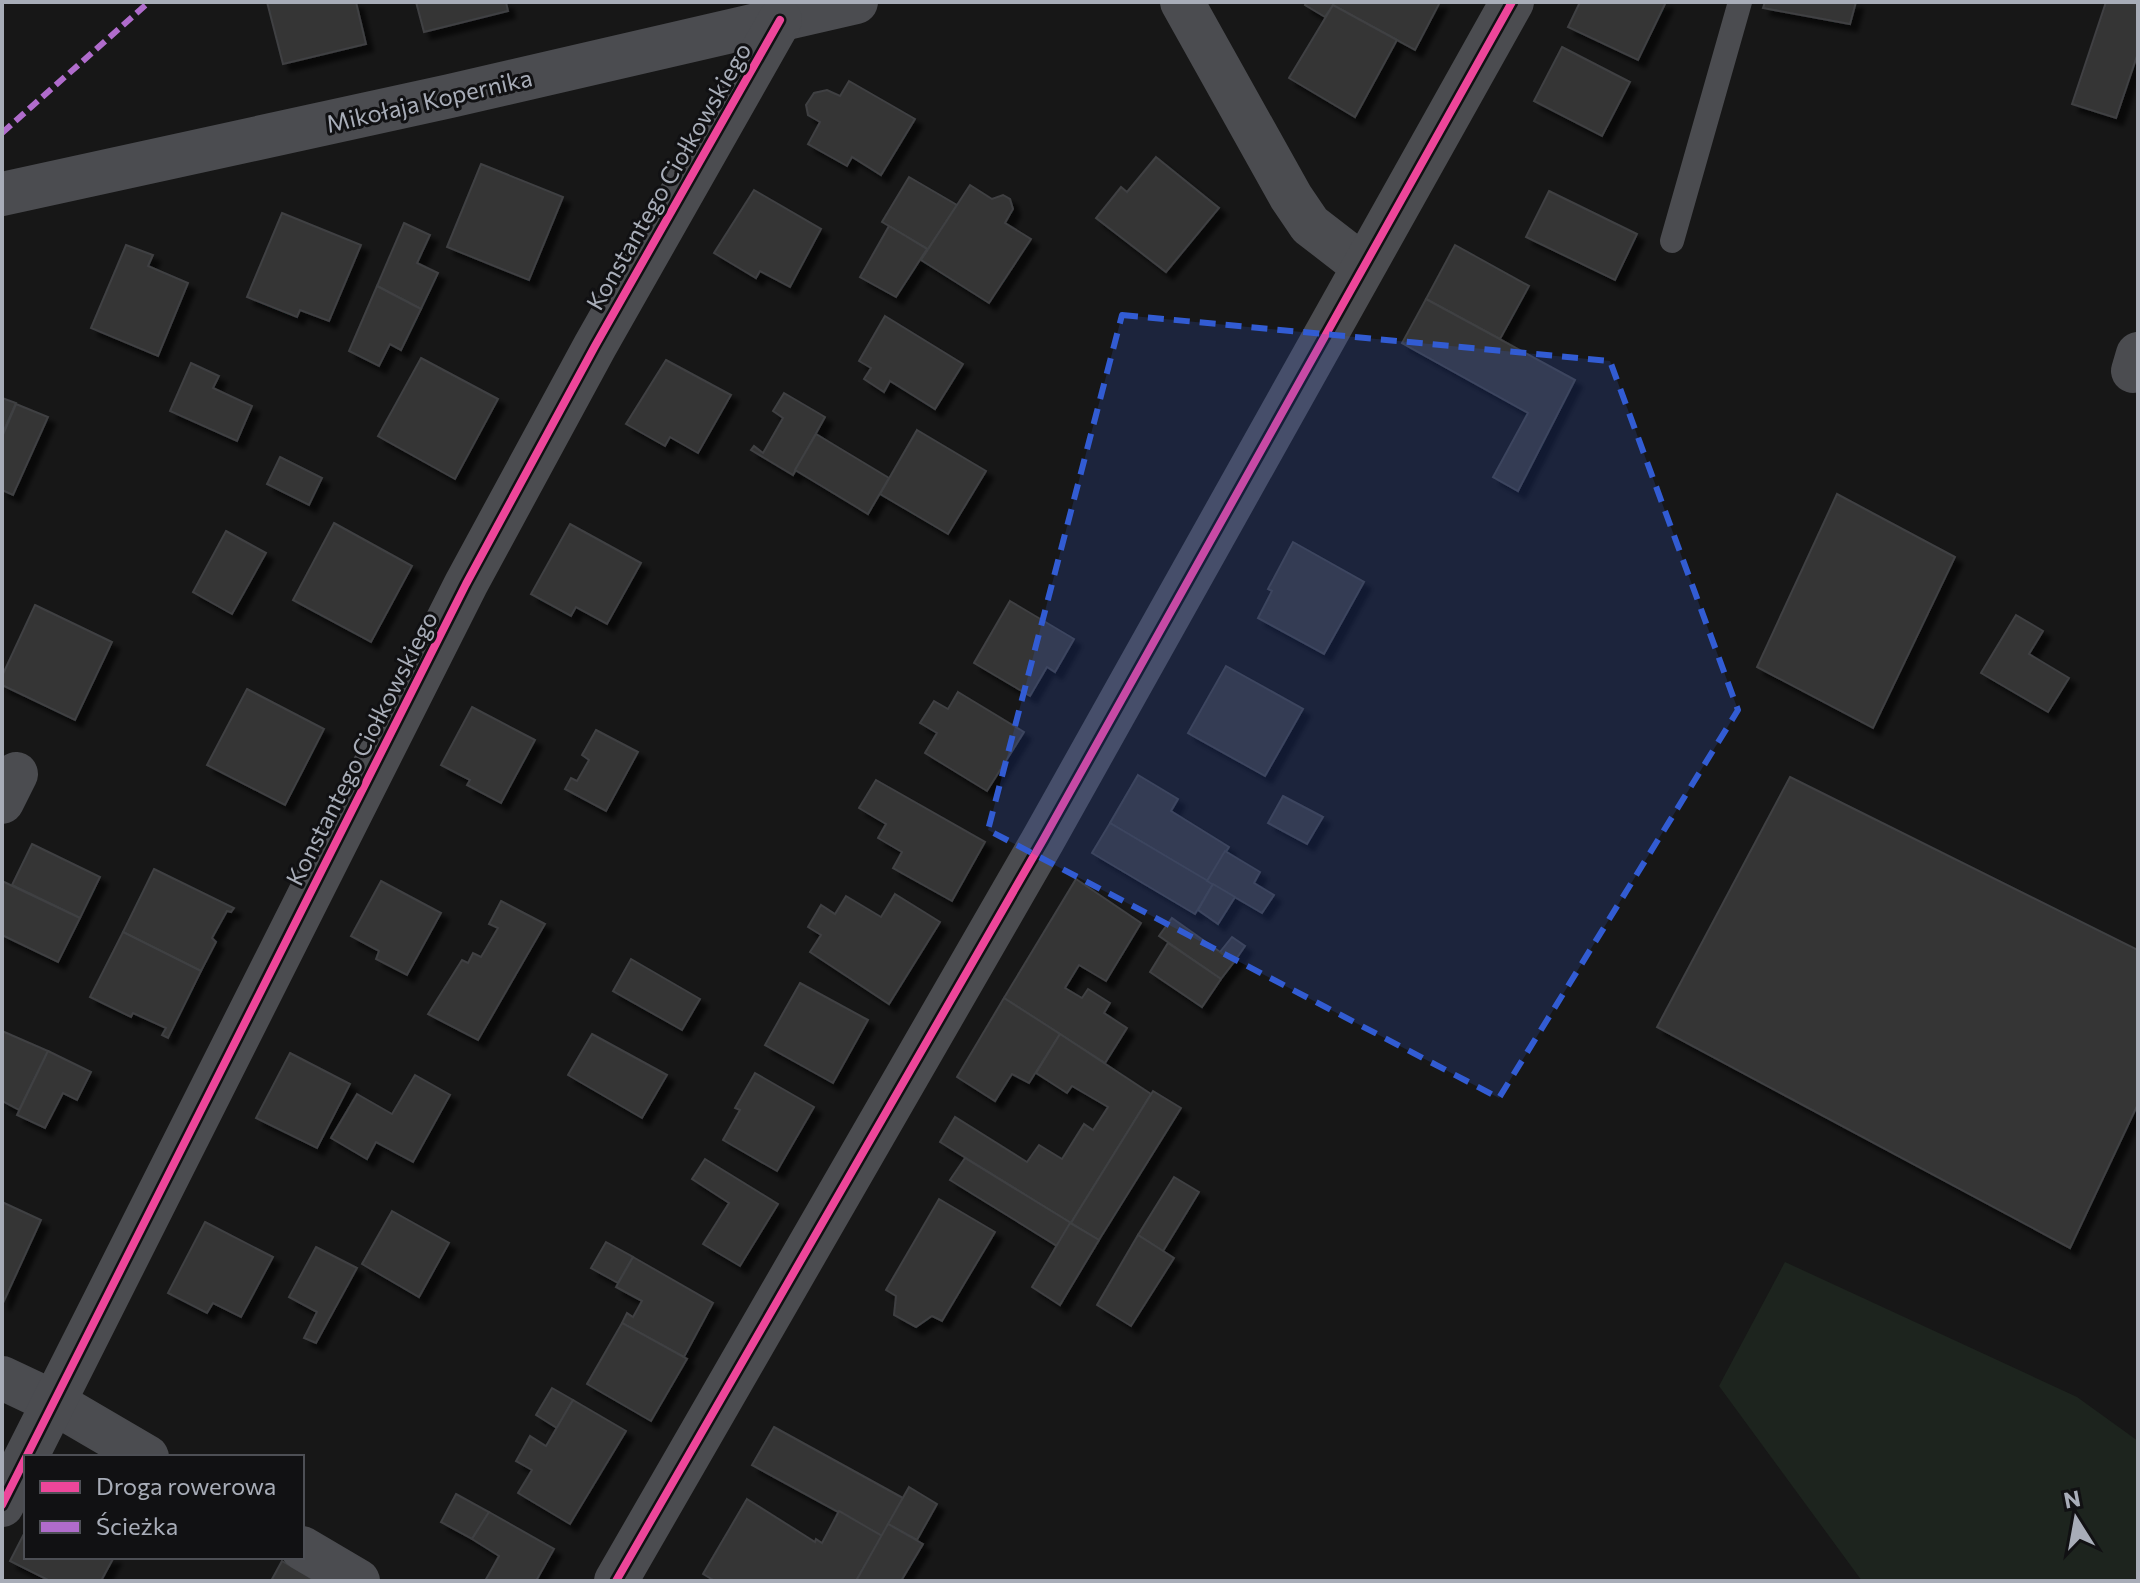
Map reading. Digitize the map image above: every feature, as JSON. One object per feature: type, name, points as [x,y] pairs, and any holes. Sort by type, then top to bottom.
[{"type":"street","name":"Mikołaja Kopernika","points":[[2,194],[450,96],[856,2]]},
{"type":"street","points":[[1182,2],[1291,197],[1310,225],[1363,266]]},
{"type":"street","points":[[616,1581],[1043,840],[1512,2]]},
{"type":"street","name":"Konstantego Ciołkowskiego","points":[[27,1455],[466,584],[595,346],[780,20]]},
{"type":"street","points":[[2,1378],[53,1402],[144,1455]]},
{"type":"street","name":"Konstantego Ciołkowskiego","points":[[2,1505],[24,1461]]},
{"type":"street","points":[[304,1549],[358,1581]]},
{"type":"lane","points":[[1672,241],[1740,2]]},
{"type":"highlighted area","points":[[1122,315],[1610,361],[1738,710],[1499,1098],[988,830]]},
{"type":"shaded area","points":[[1785,1262],[2077,1397],[2138,1441],[2138,1581],[1862,1581],[1719,1386]]},
{"type":"building","points":[[267,2],[356,2],[366,44],[283,64]]},
{"type":"building","points":[[416,2],[506,2],[508,11],[424,32]]},
{"type":"building","points":[[1306,2],[1440,2],[1415,50],[1333,5],[1325,17],[1305,5]]},
{"type":"building","points":[[1580,2],[1666,2],[1638,60],[1568,27]]},
{"type":"building","points":[[1765,2],[1856,2],[1850,24],[1763,8]]},
{"type":"building","points":[[2106,2],[2138,2],[2138,53],[2116,118],[2072,104]]},
{"type":"building","points":[[1333,5],[1397,40],[1355,117],[1289,78]]},
{"type":"building","points":[[1562,47],[1630,82],[1602,136],[1534,101]]},
{"type":"building","points":[[849,81],[915,119],[881,175],[852,157],[847,166],[808,144],[820,122],[808,115],[806,105],[814,93],[827,90],[840,96]]},
{"type":"building","points":[[1156,157],[1219,208],[1166,272],[1096,218],[1121,187],[1127,192]]},
{"type":"building","points":[[481,164],[563,197],[529,280],[447,247]]},
{"type":"building","points":[[909,177],[957,205],[928,249],[882,222]]},
{"type":"building","points":[[970,185],[992,199],[1003,195],[1010,199],[1013,209],[1005,223],[1031,239],[989,303],[921,260]]},
{"type":"building","points":[[754,190],[821,229],[790,287],[760,271],[756,278],[714,253]]},
{"type":"building","points":[[1549,191],[1637,234],[1615,280],[1526,237]]},
{"type":"building","points":[[282,213],[361,245],[329,321],[300,310],[297,317],[247,297]]},
{"type":"building","points":[[404,223],[430,235],[417,263],[438,273],[421,309],[377,286]]},
{"type":"building","points":[[889,226],[927,249],[896,297],[860,277]]},
{"type":"building","points":[[126,245],[153,255],[148,266],[188,283],[158,356],[91,328]]},
{"type":"building","points":[[1455,245],[1529,286],[1500,339],[1426,299]]},
{"type":"building","points":[[377,286],[421,309],[401,350],[390,344],[379,366],[349,351]]},
{"type":"building","points":[[1426,299],[1575,380],[1518,491],[1493,477],[1528,413],[1402,343]]},
{"type":"building","points":[[885,316],[963,364],[935,409],[890,381],[884,392],[864,379],[871,368],[859,361]]},
{"type":"building","points":[[421,358],[498,399],[455,479],[378,436]]},
{"type":"building","points":[[666,360],[731,395],[698,453],[670,437],[665,446],[626,424]]},
{"type":"building","points":[[191,363],[219,376],[213,388],[252,406],[237,441],[170,411]]},
{"type":"building","points":[[784,393],[825,417],[793,475],[751,450],[754,446],[763,453],[783,418],[773,411]]},
{"type":"building","points":[[2,398],[16,403],[2,435]]},
{"type":"building","points":[[16,404],[48,417],[13,495],[2,490],[2,437]]},
{"type":"building","points":[[917,430],[986,471],[948,534],[880,494]]},
{"type":"building","points":[[816,434],[889,478],[868,514],[795,470]]},
{"type":"building","points":[[280,457],[322,478],[309,505],[267,484]]},
{"type":"building","points":[[1837,494],[1955,557],[1873,728],[1757,667]]},
{"type":"building","points":[[334,523],[412,566],[371,642],[293,600]]},
{"type":"building","points":[[570,524],[641,563],[607,624],[576,607],[571,616],[531,594]]},
{"type":"building","points":[[226,531],[266,553],[232,614],[193,592]]},
{"type":"building","points":[[1293,542],[1364,582],[1324,654],[1258,618],[1272,591],[1268,589]]},
{"type":"building","points":[[1010,601],[1074,639],[1055,672],[1047,667],[1030,696],[974,663]]},
{"type":"building","points":[[35,605],[112,642],[75,720],[2,685],[2,676]]},
{"type":"building","points":[[2016,615],[2043,631],[2029,654],[2069,678],[2048,712],[1981,673]]},
{"type":"building","points":[[1226,666],[1303,709],[1265,776],[1188,733]]},
{"type":"building","points":[[247,689],[324,729],[285,805],[207,765]]},
{"type":"building","points":[[958,692],[1024,732],[987,791],[925,753],[937,733],[920,723],[934,701],[948,709]]},
{"type":"building","points":[[472,707],[535,740],[501,803],[467,785],[470,780],[441,765]]},
{"type":"building","points":[[596,730],[638,752],[606,811],[565,789],[571,778],[577,781],[589,760],[582,755]]},
{"type":"building","points":[[1138,775],[1178,799],[1171,811],[1229,847],[1207,881],[1110,823]]},
{"type":"building","points":[[1790,777],[2138,950],[2138,1104],[2070,1248],[1657,1027]]},
{"type":"building","points":[[876,780],[985,842],[952,901],[893,868],[902,852],[878,838],[886,824],[859,808]]},
{"type":"building","points":[[1283,796],[1323,817],[1307,844],[1268,823]]},
{"type":"building","points":[[1110,823],[1213,884],[1195,914],[1092,853]]},
{"type":"building","points":[[32,844],[100,877],[80,918],[12,885]]},
{"type":"building","points":[[1225,851],[1260,872],[1254,883],[1274,895],[1262,913],[1207,881]]},
{"type":"building","points":[[154,869],[234,908],[231,912],[227,911],[212,938],[216,942],[201,971],[123,932]]},
{"type":"building","points":[[1076,879],[1141,923],[1106,981],[1079,965],[1065,988],[1082,998],[1088,989],[1110,1003],[1104,1013],[1127,1028],[1105,1063],[1004,998]]},
{"type":"building","points":[[2,881],[80,918],[58,962],[2,935]]},
{"type":"building","points":[[381,881],[441,913],[407,975],[376,959],[379,951],[351,936]]},
{"type":"building","points":[[1213,884],[1235,897],[1218,924],[1198,910]]},
{"type":"building","points":[[895,894],[940,922],[889,1004],[810,952],[821,935],[808,927],[821,905],[835,914],[846,896],[881,917]]},
{"type":"building","points":[[501,901],[545,924],[478,1040],[428,1014],[462,960],[468,963],[473,953],[481,957],[498,928],[489,924]]},
{"type":"building","points":[[1172,918],[1234,962],[1221,979],[1159,936]]},
{"type":"building","points":[[123,932],[201,971],[168,1038],[162,1035],[166,1028],[133,1013],[131,1017],[90,997]]},
{"type":"building","points":[[1232,937],[1245,946],[1234,962],[1220,952]]},
{"type":"building","points":[[1168,943],[1221,979],[1202,1007],[1150,972]]},
{"type":"building","points":[[631,959],[700,999],[682,1030],[613,991]]},
{"type":"building","points":[[800,983],[868,1020],[833,1083],[765,1045]]},
{"type":"building","points":[[1004,998],[1060,1034],[1029,1083],[1012,1074],[995,1101],[957,1077]]},
{"type":"building","points":[[2,1031],[48,1051],[19,1110],[2,1101]]},
{"type":"building","points":[[592,1034],[667,1075],[642,1118],[568,1075]]},
{"type":"building","points":[[1060,1034],[1151,1094],[1071,1223],[940,1142],[955,1117],[1027,1162],[1039,1145],[1062,1159],[1084,1124],[1093,1130],[1108,1107],[1072,1086],[1067,1093],[1036,1073]]},
{"type":"building","points":[[48,1051],[91,1072],[77,1100],[63,1093],[45,1128],[17,1115]]},
{"type":"building","points":[[290,1053],[350,1084],[317,1148],[256,1118]]},
{"type":"building","points":[[755,1073],[814,1107],[777,1171],[723,1140],[740,1110],[735,1108]]},
{"type":"building","points":[[415,1075],[450,1095],[413,1162],[376,1142],[367,1159],[331,1138],[357,1094],[392,1114]]},
{"type":"building","points":[[1153,1091],[1181,1108],[1099,1240],[1071,1223]]},
{"type":"building","points":[[965,1158],[1071,1223],[1057,1246],[950,1180]]},
{"type":"building","points":[[705,1159],[778,1204],[740,1266],[703,1244],[729,1203],[692,1179]]},
{"type":"building","points":[[1174,1177],[1199,1192],[1163,1251],[1138,1235]]},
{"type":"building","points":[[939,1199],[995,1232],[942,1321],[932,1316],[916,1327],[894,1315],[896,1296],[886,1290]]},
{"type":"building","points":[[2,1202],[41,1220],[3,1303],[2,1302]]},
{"type":"building","points":[[392,1211],[449,1243],[419,1297],[362,1264]]},
{"type":"building","points":[[205,1222],[273,1257],[241,1317],[213,1303],[207,1313],[168,1293]]},
{"type":"building","points":[[1070,1223],[1099,1240],[1060,1305],[1032,1287]]},
{"type":"building","points":[[1138,1235],[1174,1258],[1131,1326],[1097,1305]]},
{"type":"building","points":[[606,1242],[633,1257],[618,1283],[591,1268]]},
{"type":"building","points":[[316,1247],[357,1268],[316,1343],[304,1338],[317,1312],[289,1297]]},
{"type":"building","points":[[633,1257],[713,1303],[684,1357],[622,1323],[627,1313],[633,1317],[642,1301],[616,1287]]},
{"type":"building","points":[[622,1323],[687,1359],[651,1421],[587,1384]]},
{"type":"building","points":[[552,1388],[573,1400],[557,1428],[536,1415]]},
{"type":"building","points":[[573,1400],[626,1431],[570,1524],[518,1493],[532,1470],[516,1461],[530,1436],[546,1446]]},
{"type":"building","points":[[774,1427],[903,1498],[882,1536],[752,1465]]},
{"type":"building","points":[[909,1487],[937,1504],[917,1540],[888,1524]]},
{"type":"building","points":[[456,1494],[489,1512],[472,1539],[441,1522]]},
{"type":"building","points":[[747,1499],[815,1542],[816,1539],[822,1543],[839,1511],[882,1536],[856,1581],[715,1581],[703,1574]]},
{"type":"building","points":[[489,1512],[554,1549],[536,1581],[485,1581],[499,1556],[472,1539]]},
{"type":"building","points":[[888,1524],[923,1544],[901,1581],[856,1581]]},
{"type":"building","points":[[24,1534],[24,1559],[113,1559],[101,1581],[50,1581],[10,1561]]},
{"type":"building","points":[[282,1561],[316,1581],[271,1581]]},
{"type":"marked path","points":[[2,133],[149,2]]},
{"type":"cycle path","points":[[616,1581],[1043,840],[1512,2]]},
{"type":"cycle path","points":[[27,1455],[466,584],[595,346],[780,20]]},
{"type":"cycle path","points":[[2,1505],[24,1461]]}]
